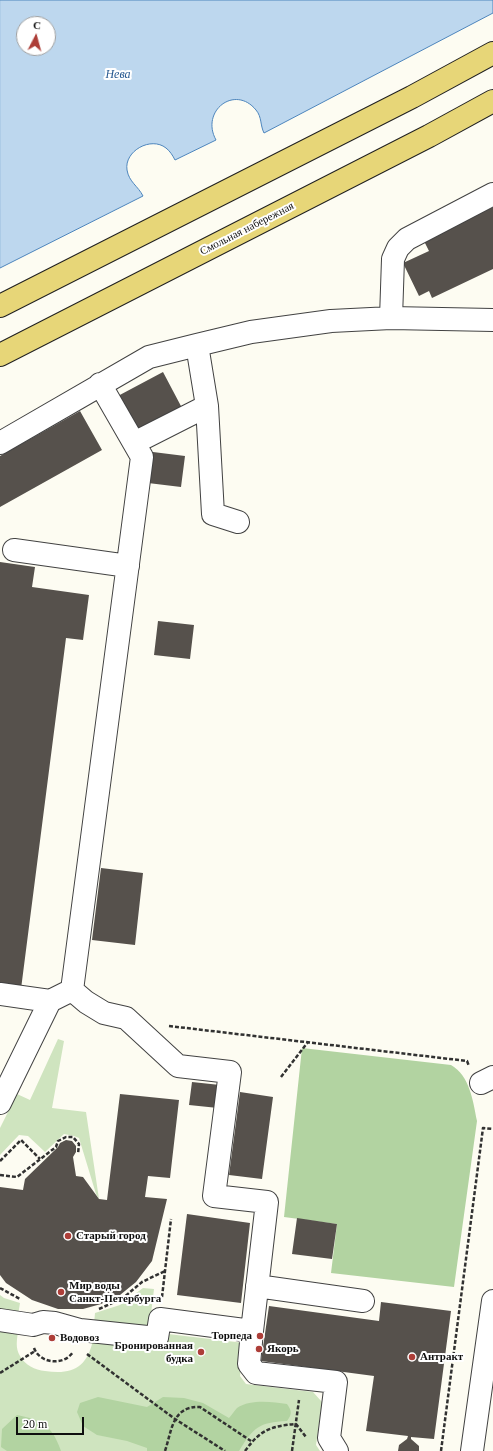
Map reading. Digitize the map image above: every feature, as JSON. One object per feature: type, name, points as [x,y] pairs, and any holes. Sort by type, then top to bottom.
[{"type":"main road","points":[[0,306],[412,97],[493,53]]},
{"type":"main road","name":"Смольная набережная","points":[[0,355],[429,136],[493,101]]},
{"type":"street","points":[[391,318],[393,259],[398,248],[407,239],[493,194]]},
{"type":"street","points":[[0,443],[149,357],[197,345],[251,332],[324,322],[391,318],[493,320]]},
{"type":"street","points":[[197,345],[204,377],[207,406],[213,514],[238,522]]},
{"type":"street","points":[[72,990],[142,456],[100,384]]},
{"type":"street","points":[[134,443],[207,406]]},
{"type":"street","points":[[14,550],[128,566]]},
{"type":"street","points":[[0,994],[50,1001],[72,990]]},
{"type":"street","points":[[72,990],[104,1013],[126,1018],[178,1066],[230,1072],[214,1196],[267,1202],[249,1364],[256,1373],[336,1382],[329,1438],[337,1451]]},
{"type":"street","points":[[0,1103],[50,1001]]},
{"type":"street","points":[[257,1286],[363,1301]]},
{"type":"street","points":[[472,1451],[493,1302]]},
{"type":"street","points":[[0,1320],[33,1325],[43,1322],[55,1323],[80,1330],[157,1338],[160,1319],[252,1331]]},
{"type":"path","points":[[167,1025],[466,1061],[487,1080]]},
{"type":"path","points":[[281,1077],[308,1042]]},
{"type":"path","points":[[441,1451],[483,1128],[493,1129]]},
{"type":"path","points":[[0,1175],[17,1177],[56,1146],[58,1141],[66,1137],[73,1137],[79,1144],[78,1154]]},
{"type":"path","points":[[0,1160],[21,1140],[40,1159]]},
{"type":"path","points":[[160,1319],[171,1219]]},
{"type":"path","points":[[93,1311],[122,1298],[142,1282],[165,1272]]},
{"type":"path","points":[[0,1288],[24,1301]]},
{"type":"path","points":[[0,1373],[35,1351]]},
{"type":"path","points":[[83,1351],[175,1419],[225,1451]]},
{"type":"path","points":[[292,1451],[302,1378]]},
{"type":"path","points":[[165,1451],[175,1419],[182,1410],[192,1407],[200,1407],[252,1441]]},
{"type":"path","points":[[244,1451],[256,1436],[274,1426],[296,1424]]},
{"type":"path","points":[[296,1424],[305,1436],[307,1442]]},
{"type":"green space","points":[[58,1039],[64,1041],[52,1108],[86,1112],[99,1199],[96,1194],[79,1138],[64,1134],[45,1152],[28,1136],[19,1135],[0,1155],[0,1128],[17,1094],[30,1100]]},
{"type":"green space","points":[[302,1048],[451,1065],[467,1082],[477,1121],[454,1287],[331,1273],[337,1224],[284,1217]]},
{"type":"green space","points":[[143,1288],[154,1289],[149,1330],[94,1324],[95,1313],[120,1305]]},
{"type":"green space","points":[[0,1295],[4,1298],[20,1303],[18,1315],[0,1313]]},
{"type":"green space","points":[[0,1329],[18,1331],[17,1350],[27,1364],[38,1370],[55,1372],[63,1372],[77,1368],[87,1357],[93,1340],[166,1348],[168,1334],[244,1343],[240,1376],[246,1384],[313,1392],[322,1402],[316,1445],[320,1451],[0,1451]]},
{"type":"green space","points":[[98,1397],[147,1407],[163,1397],[184,1398],[203,1403],[229,1418],[237,1408],[255,1402],[287,1404],[291,1412],[287,1421],[270,1423],[258,1428],[248,1437],[239,1451],[147,1451],[147,1448],[127,1441],[97,1435],[83,1426],[77,1412],[80,1403]]},
{"type":"green space","points":[[17,1415],[33,1419],[45,1425],[54,1435],[61,1451],[7,1451],[1,1447],[2,1429]]},
{"type":"water","name":"Нева","points":[[0,0],[493,0],[493,13],[264,133],[256,110],[248,103],[239,100],[230,100],[222,104],[216,111],[213,119],[212,129],[216,140],[175,160],[166,148],[160,145],[153,144],[140,147],[130,157],[127,163],[127,170],[130,178],[143,196],[0,268]]},
{"type":"building","points":[[493,207],[493,269],[432,298],[429,291],[419,296],[403,263],[429,251],[424,241]]},
{"type":"building","points":[[163,372],[182,408],[135,433],[116,397]]},
{"type":"building","points":[[80,411],[102,450],[0,507],[0,456]]},
{"type":"building","points":[[153,452],[185,456],[181,487],[148,483]]},
{"type":"building","points":[[0,562],[35,567],[32,587],[89,595],[83,640],[66,638],[21,989],[0,986]]},
{"type":"building","points":[[158,621],[194,625],[190,659],[154,655]]},
{"type":"building","points":[[101,868],[143,873],[135,945],[92,940]]},
{"type":"building","points":[[192,1082],[220,1085],[218,1108],[189,1105]]},
{"type":"building","points":[[240,1092],[273,1097],[262,1179],[229,1175]]},
{"type":"building","points":[[120,1094],[179,1100],[170,1178],[148,1176],[145,1197],[167,1199],[152,1261],[136,1282],[120,1295],[101,1304],[83,1309],[58,1309],[32,1300],[6,1283],[0,1275],[0,1187],[23,1190],[25,1179],[58,1147],[60,1143],[66,1140],[72,1141],[76,1146],[76,1152],[73,1157],[76,1176],[83,1177],[99,1199],[107,1200]]},
{"type":"building","points":[[187,1214],[250,1223],[241,1303],[177,1295]]},
{"type":"building","points":[[297,1218],[337,1224],[332,1259],[292,1254]]},
{"type":"building","points":[[381,1302],[451,1311],[434,1439],[411,1437],[411,1439],[419,1446],[419,1451],[398,1451],[399,1445],[407,1439],[408,1436],[366,1431],[374,1376],[261,1361],[269,1306],[379,1321]]},
{"type":"place","name":"Старый город","points":[[68,1236]]},
{"type":"place","name":"Мир воды Санкт-Петербурга","points":[[61,1292]]},
{"type":"place","name":"Торпеда","points":[[260,1336]]},
{"type":"place","name":"Водовоз","points":[[52,1338]]},
{"type":"place","name":"Якорь","points":[[259,1349]]},
{"type":"place","name":"Бронированная будка","points":[[201,1352]]},
{"type":"place","name":"Антракт","points":[[412,1357]]}]
